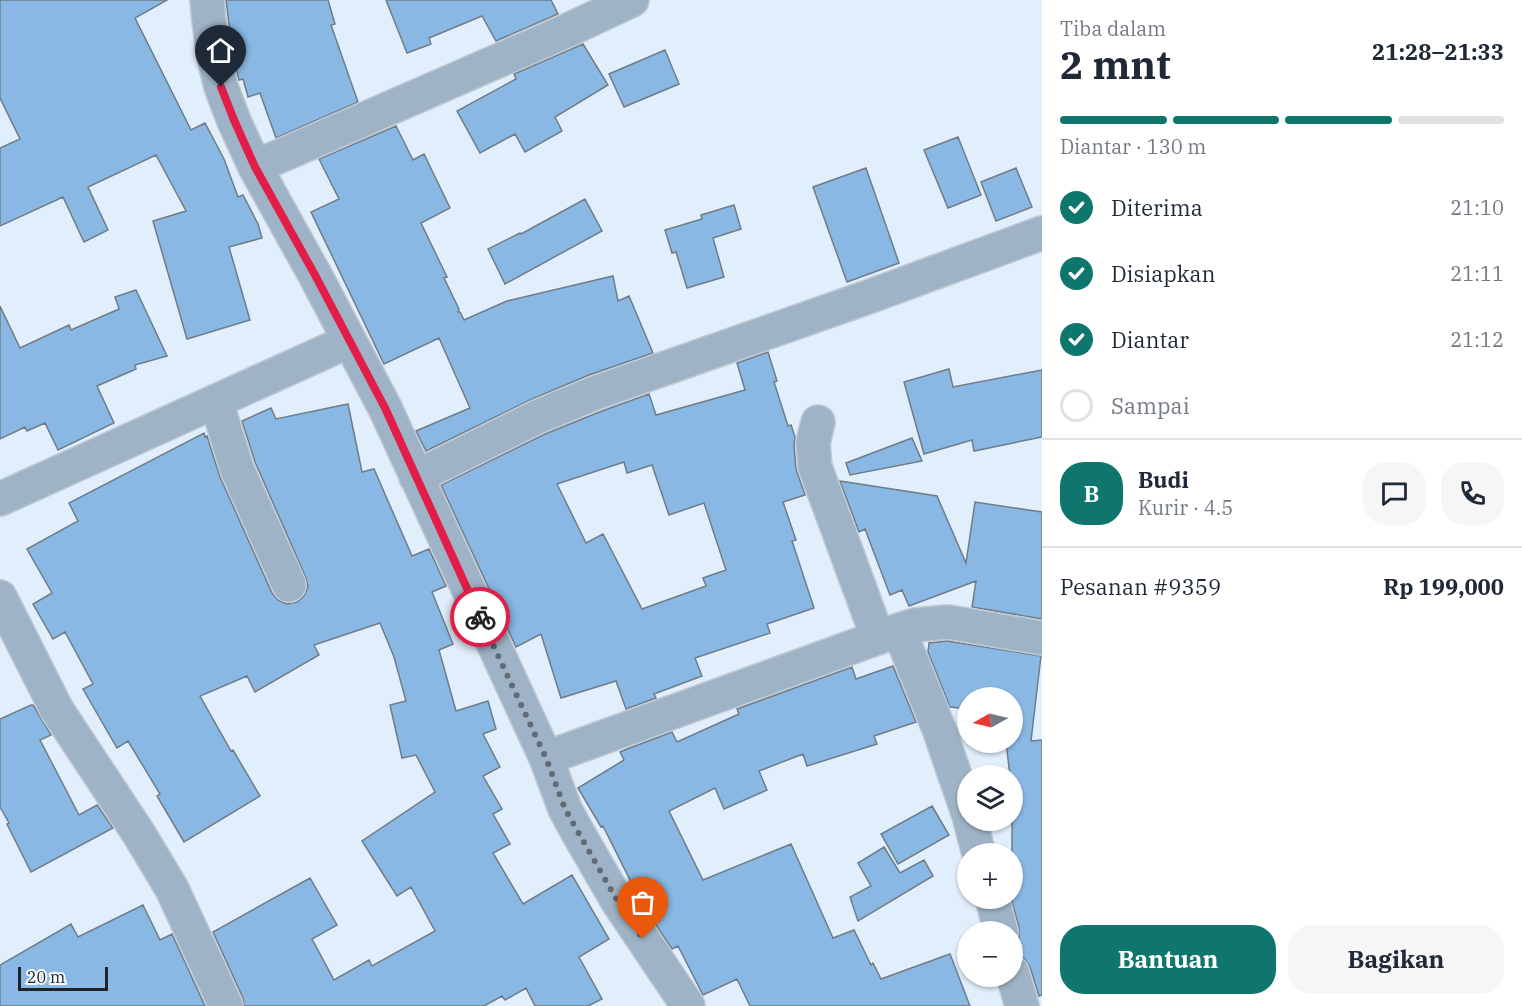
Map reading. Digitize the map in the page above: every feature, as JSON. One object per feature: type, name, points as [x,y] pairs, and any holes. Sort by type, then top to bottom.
[{"type":"street","points":[[207,0],[208,21],[221,87],[255,167],[385,408],[546,758],[565,809],[618,902],[688,1006]]},
{"type":"street","points":[[255,167],[632,0]]},
{"type":"street","points":[[416,477],[537,417],[595,393],[1042,233]]},
{"type":"street","points":[[0,499],[349,341]]},
{"type":"street","points":[[216,401],[237,469],[289,585]]},
{"type":"street","points":[[818,422],[813,443],[817,473],[889,634],[939,729],[957,781]]},
{"type":"street","points":[[0,597],[57,710],[139,834],[172,889],[226,1006]]},
{"type":"street","points":[[546,758],[915,625],[948,622],[1042,638]]},
{"type":"street","points":[[1016,987],[1022,1006]]},
{"type":"building","points":[[0,0],[167,0],[135,18],[191,130],[205,123],[224,159],[238,197],[243,195],[258,224],[262,238],[229,247],[250,320],[187,339],[153,221],[186,211],[156,155],[88,187],[108,230],[84,242],[63,197],[0,226],[0,148],[20,139],[0,98]]},
{"type":"building","points":[[226,0],[328,0],[335,24],[331,25],[358,102],[276,138],[260,93],[248,97],[243,79],[239,80],[233,55]]},
{"type":"building","points":[[386,0],[551,0],[558,14],[496,41],[482,16],[429,38],[431,44],[407,53]]},
{"type":"building","points":[[583,44],[608,85],[555,117],[562,131],[525,152],[515,134],[480,153],[457,111],[516,79],[514,74]]},
{"type":"building","points":[[665,50],[679,84],[624,107],[609,74]]},
{"type":"building","points":[[396,126],[413,160],[424,154],[450,208],[421,223],[447,277],[444,278],[459,309],[458,312],[464,320],[507,301],[613,276],[618,301],[629,296],[653,353],[589,375],[530,400],[426,451],[416,431],[470,408],[439,338],[384,364],[311,212],[339,199],[319,159]]},
{"type":"building","points":[[958,137],[981,195],[948,208],[924,150]]},
{"type":"building","points":[[866,168],[899,263],[847,282],[813,187]]},
{"type":"building","points":[[1016,168],[1032,207],[996,221],[981,182]]},
{"type":"building","points":[[585,199],[602,231],[505,284],[488,249]]},
{"type":"building","points":[[734,205],[741,229],[713,238],[724,277],[687,288],[676,252],[672,253],[665,230],[702,219],[701,215]]},
{"type":"building","points":[[136,290],[167,356],[135,365],[136,369],[97,386],[114,423],[58,450],[45,423],[27,431],[25,427],[0,439],[0,306],[20,348],[69,325],[71,330],[119,309],[115,297]]},
{"type":"building","points":[[768,352],[777,381],[774,382],[788,426],[791,425],[795,437],[796,469],[805,495],[783,502],[796,540],[792,541],[814,608],[767,624],[770,633],[695,658],[702,676],[654,694],[656,698],[626,709],[616,681],[561,698],[541,634],[516,647],[441,485],[545,434],[649,394],[656,415],[745,390],[737,363]],"holes":[[[624,462],[627,473],[652,465],[669,515],[704,503],[726,570],[703,578],[706,586],[642,609],[603,534],[586,543],[557,484]]]},
{"type":"building","points":[[949,369],[953,387],[1042,370],[1042,437],[974,451],[972,440],[924,454],[904,382]]},
{"type":"building","points":[[348,404],[362,472],[374,469],[412,556],[429,549],[446,586],[432,592],[453,644],[439,650],[456,711],[488,701],[496,729],[483,734],[500,767],[483,776],[502,809],[493,814],[510,844],[493,853],[523,904],[572,875],[609,939],[579,957],[602,999],[588,1006],[535,1006],[526,988],[505,1000],[502,996],[484,1006],[244,1006],[243,998],[213,932],[310,878],[337,925],[312,939],[334,980],[369,960],[372,966],[435,931],[411,887],[397,896],[362,841],[435,792],[416,755],[402,758],[390,705],[406,701],[394,657],[380,623],[314,645],[319,655],[255,692],[247,676],[200,696],[260,796],[184,842],[157,796],[160,794],[128,741],[117,748],[83,689],[93,684],[65,632],[53,639],[33,604],[52,593],[27,549],[78,521],[69,503],[204,433],[220,477],[272,593],[278,600],[287,604],[297,602],[304,596],[308,587],[306,578],[255,462],[242,421],[271,408],[276,419]]},
{"type":"building","points":[[912,438],[922,461],[850,475],[846,463]]},
{"type":"building","points":[[840,481],[937,496],[966,563],[975,502],[1042,512],[1042,619],[972,607],[976,581],[909,606],[902,590],[890,595],[865,529],[859,532]]},
{"type":"building","points":[[947,641],[1041,656],[1031,741],[1042,740],[1042,995],[1039,996],[1030,967],[1023,958],[1023,921],[1017,921],[1014,909],[1023,909],[1023,843],[1012,843],[1012,831],[1023,831],[1023,765],[1009,765],[1007,753],[1023,753],[1023,687],[957,687],[957,708],[950,707],[928,652],[929,643]]},
{"type":"building","points":[[893,666],[916,722],[874,736],[877,744],[807,766],[803,754],[759,771],[767,790],[724,809],[715,788],[669,811],[703,880],[791,844],[833,938],[854,930],[871,965],[873,963],[881,979],[950,954],[957,972],[957,987],[963,987],[970,1006],[750,1006],[737,979],[703,995],[678,946],[672,949],[642,904],[603,826],[601,827],[578,788],[624,760],[620,752],[627,749],[672,732],[677,742],[739,714],[737,709],[852,667],[856,679]]},
{"type":"building","points":[[31,705],[51,735],[40,740],[79,815],[97,805],[113,828],[31,872],[0,807],[0,719]]},
{"type":"building","points":[[932,806],[949,835],[898,864],[881,834]]},
{"type":"building","points":[[884,847],[900,873],[924,860],[933,876],[858,921],[850,897],[871,886],[858,863]]},
{"type":"building","points":[[143,905],[160,940],[172,934],[205,1006],[0,1006],[0,965],[71,924],[78,937]]},
{"type":"way so far","points":[[480,617],[546,758],[565,809],[618,902],[643,939]]},
{"type":"route","points":[[221,87],[255,167],[385,408],[480,617]]}]
